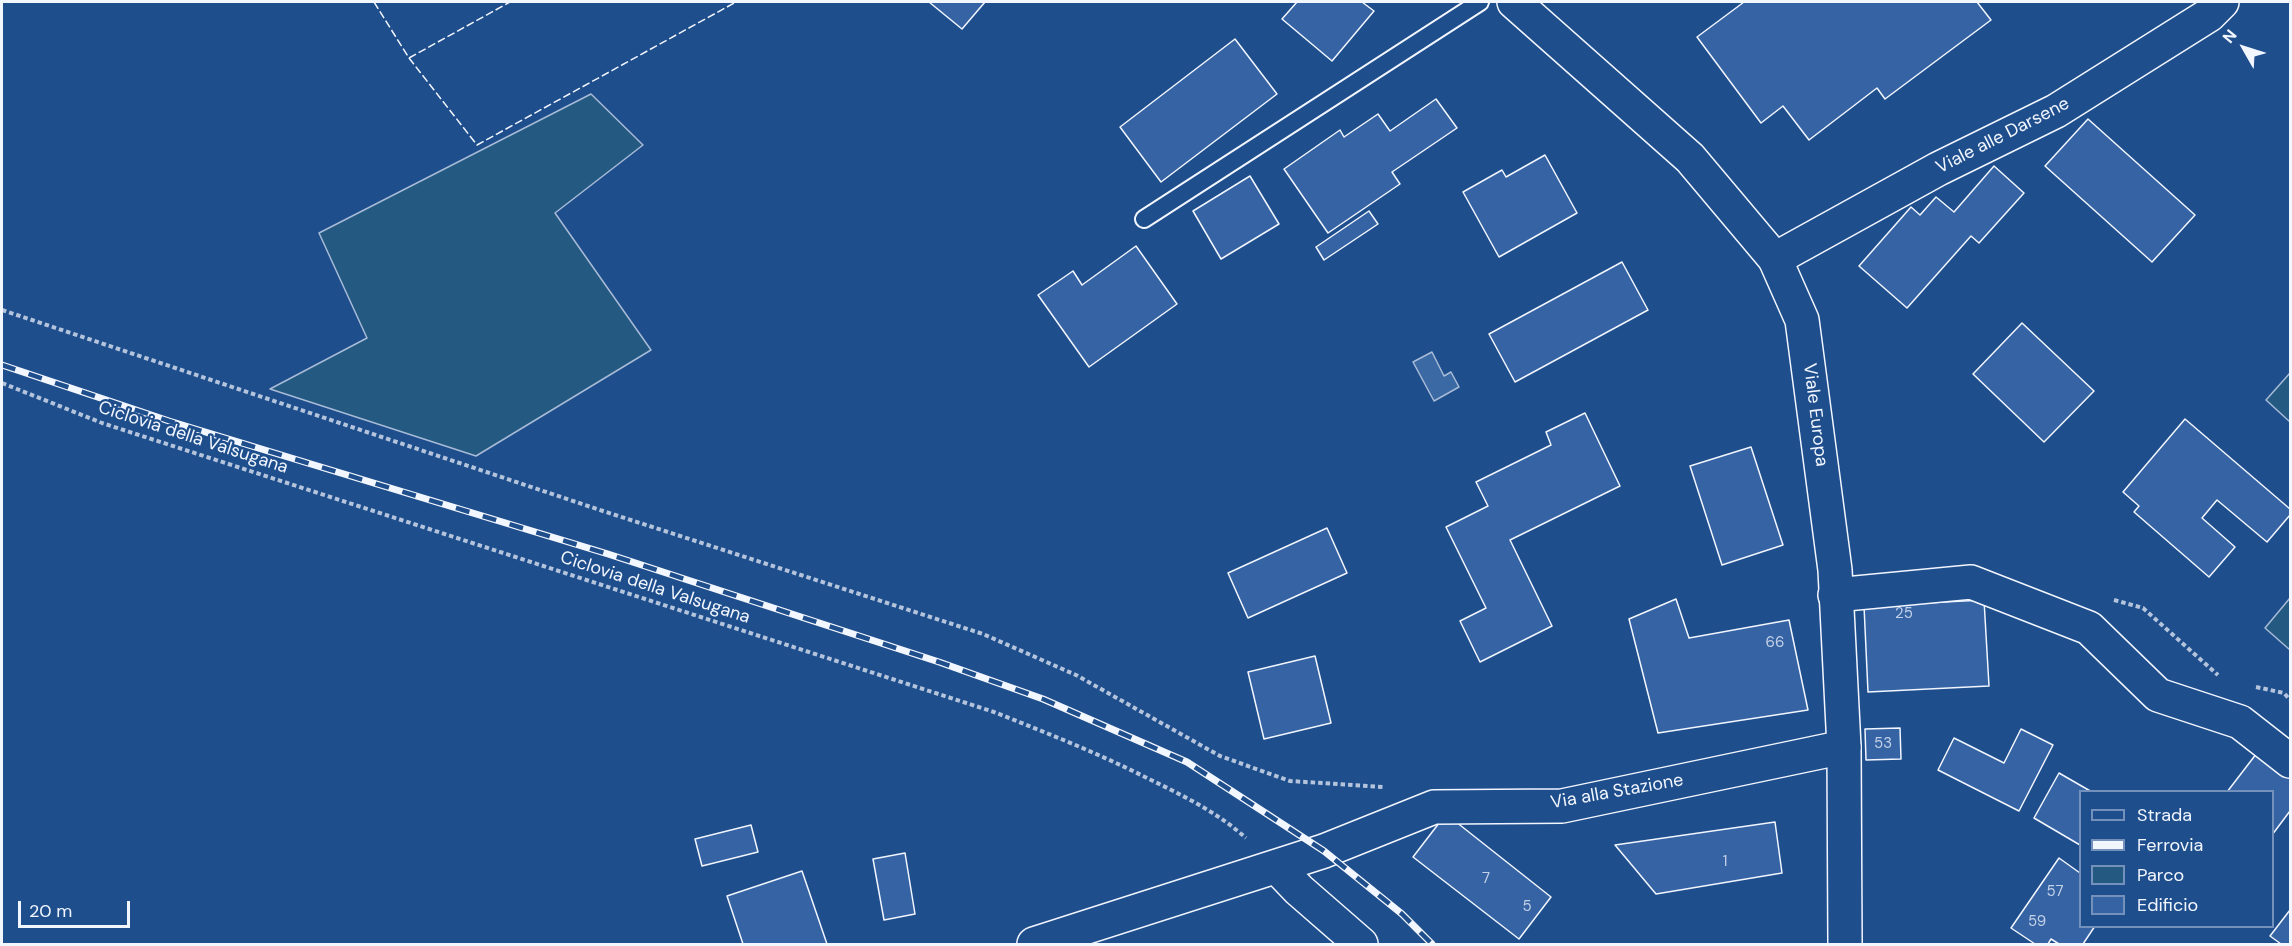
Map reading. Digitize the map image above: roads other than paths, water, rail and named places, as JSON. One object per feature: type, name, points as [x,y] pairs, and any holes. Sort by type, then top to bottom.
[{"type":"street","name":"Viale Europa","points":[[1514,2],[1690,158],[1775,259],[1802,320],[1835,570],[1844,747],[1845,945]]},
{"type":"street","name":"Viale alle Darsene","points":[[1775,259],[1938,169],[2056,111],[2209,15],[2222,2]]},
{"type":"street","points":[[1835,595],[1971,582],[2089,628],[2158,695],[2240,722],[2290,761]]},
{"type":"street","name":"Via alla Stazione","points":[[1034,945],[1324,851],[1434,807],[1562,806],[1844,747]]},
{"type":"street","points":[[1277,867],[1299,890],[1361,945]]},
{"type":"lane","points":[[1144,219],[1480,2]]},
{"type":"railway","points":[[2,365],[169,421],[608,554],[939,662],[1043,699],[1187,762],[1324,851],[1402,914],[1432,944]]}]
